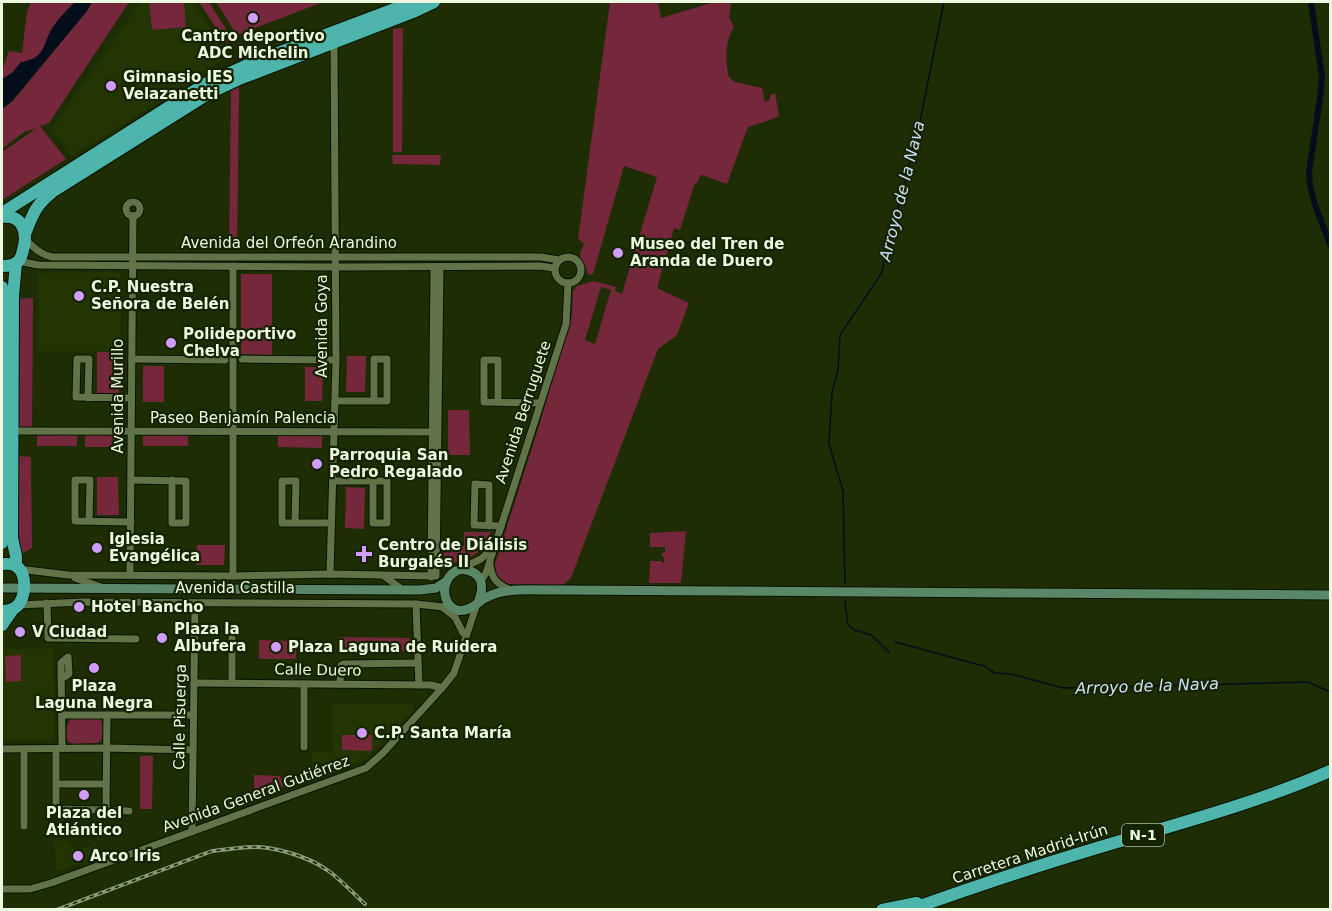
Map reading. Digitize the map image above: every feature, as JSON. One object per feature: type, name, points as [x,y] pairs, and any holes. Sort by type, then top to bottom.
[{"type":"highway","points":[[2,215],[206,84],[259,60],[413,2]]},
{"type":"highway","points":[[2,625],[24,588],[24,578],[17,567],[12,538],[13,296],[17,262],[22,255],[32,215],[40,203],[52,192],[211,92],[434,2]]},
{"type":"highway","points":[[2,215],[18,220],[25,236]]},
{"type":"highway","points":[[2,266],[17,262]]},
{"type":"highway","points":[[2,287],[4,318],[2,543]]},
{"type":"highway","points":[[2,564],[17,567]]},
{"type":"highway","name":"Carretera Madrid-Irún","points":[[909,909],[1076,854],[1230,809],[1330,771]]},
{"type":"highway","name":"N-1","points":[[882,909],[954,894]]},
{"type":"highway","name":"N-1","points":[[921,909],[939,899]]},
{"type":"street","points":[[334,42],[360,26],[362,21]]},
{"type":"street","name":"Avenida Goya","points":[[330,574],[336,360],[334,42]]},
{"type":"street","name":"Avenida Murillo","points":[[130,575],[133,216]]},
{"type":"street","name":"Avenida del Orfeón Arandino","points":[[25,236],[35,249],[48,256],[541,257],[558,260]]},
{"type":"street","points":[[563,257],[574,258],[581,270],[579,277],[568,283],[558,279],[554,268],[558,260],[563,257]]},
{"type":"street","name":"Avenida del Orfeón Arandino","points":[[17,262],[38,266],[540,266],[554,268]]},
{"type":"street","points":[[233,266],[233,576]]},
{"type":"street","points":[[435,429],[437,267]]},
{"type":"street","name":"Avenida Berruguete","points":[[481,582],[486,573],[566,324],[568,283]]},
{"type":"street","points":[[88,398],[89,359],[77,359],[76,397],[88,398],[131,398]]},
{"type":"street","points":[[132,359],[225,360]]},
{"type":"street","points":[[242,359],[336,360]]},
{"type":"street","points":[[334,400],[374,401],[387,401],[387,359],[374,359],[374,401]]},
{"type":"street","points":[[498,402],[498,360],[484,360],[484,402],[540,403]]},
{"type":"street","name":"Avenida Castilla","points":[[17,567],[68,575],[330,574],[434,577],[435,429]]},
{"type":"street","name":"Paseo Benjamín Palencia","points":[[16,431],[334,432],[435,429]]},
{"type":"street","points":[[89,521],[90,480],[75,480],[75,521],[131,522]]},
{"type":"street","points":[[131,480],[172,480],[186,481],[186,523],[172,523],[172,480]]},
{"type":"street","points":[[333,480],[387,481],[387,523],[373,523],[373,481]]},
{"type":"street","points":[[295,523],[296,481],[282,481],[282,523],[332,524]]},
{"type":"street","points":[[489,526],[489,484],[475,484],[474,525],[489,526],[501,526]]},
{"type":"street","points":[[463,633],[448,606],[444,591],[447,581],[452,574],[481,559],[493,548]]},
{"type":"street","points":[[490,559],[493,578],[502,587],[513,591]]},
{"type":"street","points":[[459,570],[472,572],[479,576],[481,594],[477,604]]},
{"type":"street","name":"Avenida Castilla","points":[[68,575],[106,589]]},
{"type":"street","points":[[384,576],[403,590]]},
{"type":"street","name":"Avenida Castilla","points":[[2,588],[420,590],[436,588],[447,581]]},
{"type":"street","points":[[481,582],[490,588],[513,591],[1330,595]]},
{"type":"street","name":"Avenida Castilla","points":[[420,590],[435,594],[448,606]]},
{"type":"street","points":[[448,606],[467,610],[489,595],[513,591]]},
{"type":"street","points":[[47,603],[48,638],[136,639]]},
{"type":"street","name":"Avenida Castilla","points":[[11,608],[47,603],[448,606]]},
{"type":"street","name":"Calle Pisuerga","points":[[192,832],[195,603]]},
{"type":"street","points":[[416,604],[419,685]]},
{"type":"street","name":"Avenida General Gutiérrez","points":[[2,889],[30,889],[51,883],[366,768],[383,753],[454,673],[477,604]]},
{"type":"street","name":"Avenida General Gutiérrez","points":[[448,606],[461,623],[464,643]]},
{"type":"street","points":[[232,638],[232,683]]},
{"type":"street","points":[[340,684],[340,669],[344,664],[418,663]]},
{"type":"street","points":[[61,679],[62,715],[56,784],[57,809],[129,811]]},
{"type":"street","name":"Calle Duero","points":[[194,683],[431,685],[442,688]]},
{"type":"street","points":[[304,684],[304,747]]},
{"type":"street","points":[[62,715],[193,715]]},
{"type":"street","points":[[106,810],[107,715]]},
{"type":"street","points":[[24,748],[24,826]]},
{"type":"street","points":[[2,749],[193,750]]},
{"type":"street","points":[[56,784],[106,784]]},
{"type":"shaded area","points":[[31,2],[75,2],[53,27],[40,54],[21,63],[12,73],[2,79],[2,70],[9,51],[22,53],[27,12]]},
{"type":"shaded area","points":[[92,2],[129,2],[49,123],[40,126],[66,159],[2,200],[2,152],[37,128],[24,132],[2,149],[2,109],[13,101]]},
{"type":"shaded area","points":[[141,2],[193,2],[228,56],[71,156],[52,129]]},
{"type":"shaded area","points":[[149,2],[184,2],[186,27],[152,30]]},
{"type":"shaded area","points":[[199,2],[209,2],[233,40],[226,43]]},
{"type":"shaded area","name":"Cantro deportivo ADC Michelin","points":[[216,2],[323,2],[237,35]]},
{"type":"shaded area","points":[[610,2],[658,2],[661,18],[712,2],[731,2],[729,17],[734,27],[727,51],[729,77],[735,82],[762,88],[765,102],[770,100],[770,95],[775,93],[779,116],[748,127],[727,184],[700,176],[695,183],[680,230],[674,228],[657,288],[689,303],[677,335],[658,349],[571,578],[563,585],[509,584],[496,577],[495,564],[572,315],[573,291],[577,286],[594,281],[616,287],[615,291],[622,294],[657,177],[624,166],[593,274],[589,275],[580,256],[584,244],[578,239]],"holes":[[[601,287],[611,290],[595,344],[585,340]]]},
{"type":"shaded area","points":[[403,28],[402,152],[393,152],[393,29]]},
{"type":"shaded area","points":[[239,87],[237,249],[229,249],[231,91]]},
{"type":"shaded area","points":[[392,155],[441,155],[440,165],[393,164]]},
{"type":"shaded area","name":"C.P. Nuestra Señora de Belén","points":[[120,272],[121,351],[38,351],[38,273]]},
{"type":"shaded area","points":[[241,274],[272,274],[272,355],[241,354]]},
{"type":"shaded area","points":[[33,298],[32,428],[16,429],[17,299]]},
{"type":"shaded area","points":[[97,352],[119,352],[119,394],[97,395]]},
{"type":"shaded area","points":[[347,356],[366,356],[365,392],[346,392]]},
{"type":"shaded area","points":[[143,366],[164,366],[164,402],[143,402]]},
{"type":"shaded area","points":[[305,367],[323,367],[322,401],[305,401]]},
{"type":"shaded area","points":[[448,410],[469,410],[470,455],[448,455]]},
{"type":"shaded area","points":[[37,434],[77,434],[77,446],[37,446]]},
{"type":"shaded area","points":[[278,434],[322,435],[322,448],[278,447]]},
{"type":"shaded area","points":[[85,435],[119,435],[119,447],[85,447]]},
{"type":"shaded area","points":[[143,435],[188,435],[188,446],[143,446]]},
{"type":"shaded area","points":[[16,456],[31,457],[32,548],[21,554],[16,540]]},
{"type":"shaded area","points":[[97,477],[118,477],[119,515],[97,515]]},
{"type":"shaded area","points":[[346,487],[365,488],[364,529],[345,528]]},
{"type":"shaded area","points":[[686,531],[681,583],[649,583],[650,561],[664,563],[662,553],[665,552],[665,547],[650,547],[650,533]]},
{"type":"shaded area","points":[[464,532],[491,532],[479,551],[466,559],[444,566],[444,546],[464,546]]},
{"type":"shaded area","points":[[197,545],[225,545],[224,565],[196,565]]},
{"type":"shaded area","points":[[339,637],[410,638],[410,651],[338,650]]},
{"type":"shaded area","points":[[259,640],[296,641],[296,659],[259,659]]},
{"type":"shaded area","points":[[53,648],[53,740],[2,740],[2,649]]},
{"type":"shaded area","points":[[21,655],[21,681],[6,682],[5,656]]},
{"type":"shaded area","name":"C.P. Santa María","points":[[332,704],[413,704],[413,710],[362,761],[312,780],[312,752],[333,751]]},
{"type":"shaded area","points":[[71,718],[99,718],[103,731],[98,743],[68,742],[66,729]]},
{"type":"shaded area","points":[[342,735],[372,735],[372,751],[342,750]]},
{"type":"shaded area","points":[[140,756],[153,756],[152,809],[140,809]]},
{"type":"shaded area","points":[[254,775],[280,776],[284,786],[254,797]]},
{"type":"shaded area","name":"Arco Iris","points":[[57,839],[58,842],[66,839],[78,855],[78,850],[95,844],[99,856],[56,872],[54,840]]},
{"type":"water","points":[[75,2],[92,2],[11,102],[2,109],[2,79],[12,73],[21,62],[40,54],[53,27]]},
{"type":"waterway","name":"Arroyo de la Nava","points":[[845,583],[843,491],[829,444],[832,393],[838,370],[840,335],[881,274],[918,131],[944,2]]},
{"type":"waterway","points":[[1311,2],[1322,77],[1309,172],[1314,200],[1330,245]]},
{"type":"waterway","name":"Arroyo de la Nava","points":[[845,601],[848,625],[871,635],[889,652]]},
{"type":"waterway","name":"Arroyo de la Nava","points":[[895,642],[984,666],[995,673],[1011,674],[1063,688],[1308,682],[1330,692]]},
{"type":"railway","points":[[56,910],[212,851],[253,847],[287,852],[314,862],[335,876],[365,904]]},
{"type":"place","name":"Cantro deportivo ADC Michelin","points":[[253,18]]},
{"type":"place","name":"Gimnasio IES Velazanetti","points":[[111,86]]},
{"type":"place","name":"Museo del Tren de Aranda de Duero","points":[[618,253]]},
{"type":"place","name":"C.P. Nuestra Señora de Belén","points":[[79,296]]},
{"type":"place","name":"Polideportivo Chelva","points":[[171,343]]},
{"type":"place","name":"Parroquia San Pedro Regalado","points":[[317,464]]},
{"type":"place","name":"Iglesia Evangélica","points":[[97,548]]},
{"type":"place","name":"Centro de Diálisis Burgalés II","points":[[364,554]]},
{"type":"place","name":"Hotel Bancho","points":[[79,607]]},
{"type":"place","name":"V Ciudad","points":[[20,632]]},
{"type":"place","name":"Plaza la Albufera","points":[[162,638]]},
{"type":"place","name":"Plaza Laguna de Ruidera","points":[[276,647]]},
{"type":"place","name":"Plaza Laguna Negra","points":[[94,668]]},
{"type":"place","name":"C.P. Santa María","points":[[362,733]]},
{"type":"place","name":"Plaza del Atlántico","points":[[84,795]]},
{"type":"place","name":"Arco Iris","points":[[78,856]]}]
